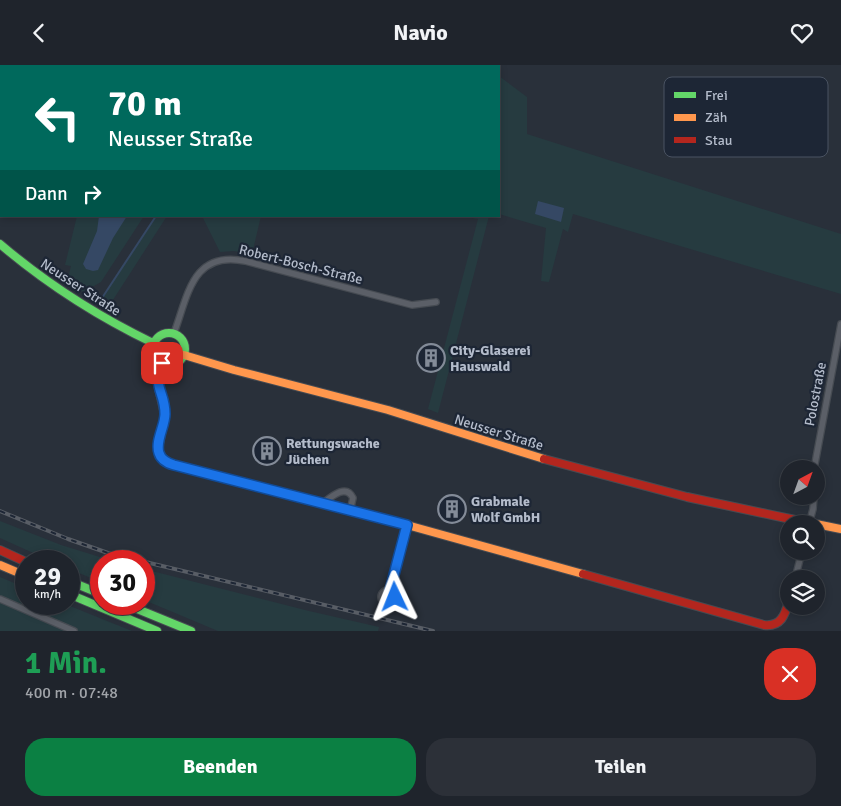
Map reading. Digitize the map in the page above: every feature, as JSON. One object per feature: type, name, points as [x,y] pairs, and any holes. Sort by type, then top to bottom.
[{"type":"main road","name":"Neusser Straße","points":[[0,244],[71,297],[108,320],[153,343]]},
{"type":"main road","points":[[174,333],[184,342],[184,355],[175,364],[162,363],[153,354],[153,343],[158,336],[174,333]]},
{"type":"main road","name":"Neusser Straße","points":[[184,355],[230,369],[389,410],[603,477],[780,517]]},
{"type":"main road","points":[[162,363],[157,380],[165,412],[158,447],[163,459],[174,465],[407,525],[764,625],[773,626],[781,622],[785,615]]},
{"type":"main road","name":"Neusser Straße","points":[[825,526],[841,529]]},
{"type":"main road","points":[[0,550],[15,557]]},
{"type":"main road","points":[[0,565],[15,571]]},
{"type":"main road","points":[[80,599],[157,631]]},
{"type":"main road","points":[[151,615],[191,631]]},
{"type":"street","name":"Robert-Bosch-Straße","points":[[174,333],[186,296],[197,275],[211,264],[226,259],[245,261],[412,305],[436,302]]},
{"type":"street","name":"Polostraße","points":[[816,460],[841,325]]},
{"type":"street","points":[[322,503],[339,492],[346,491],[351,493],[354,498],[350,511]]},
{"type":"street","points":[[390,590],[407,525]]},
{"type":"street","points":[[0,599],[74,631]]},
{"type":"green space","points":[[500,77],[527,97],[527,134],[841,234],[841,294],[573,214],[568,232],[563,229],[549,282],[541,281],[546,228],[500,214]]},
{"type":"green space","points":[[77,217],[143,217],[101,282],[83,292],[67,282],[71,266],[65,265]]},
{"type":"green space","points":[[156,217],[166,217],[111,303],[102,297]]},
{"type":"green space","points":[[202,217],[261,217],[252,254],[234,251],[220,252]]},
{"type":"green space","points":[[467,217],[489,217],[438,413],[428,409],[478,219]]},
{"type":"green space","points":[[168,338],[176,341],[179,349],[176,357],[168,360],[160,357],[157,349],[160,341]]},
{"type":"green space","points":[[0,521],[77,550],[27,550],[0,538]]},
{"type":"green space","points":[[80,551],[90,554],[90,578],[80,573]]},
{"type":"green space","points":[[155,572],[379,627],[378,631],[218,631],[155,605]]},
{"type":"green space","points":[[0,577],[15,583],[15,615],[80,615],[80,610],[132,631],[0,631]]},
{"type":"water","points":[[538,201],[564,208],[561,222],[535,214]]},
{"type":"water","points":[[99,217],[126,217],[113,238],[98,270],[93,271],[86,269],[83,264],[97,231]]},
{"type":"waterway","points":[[100,301],[155,217]]},
{"type":"railway","points":[[0,511],[108,553],[433,631]]},
{"type":"traffic: fast","points":[[0,244],[54,286],[112,322],[153,343]]},
{"type":"traffic: fast","points":[[169,333],[175,334],[180,338],[184,343],[185,349],[184,355],[180,360],[175,364],[169,365],[163,364],[158,360],[154,355],[153,349],[154,343],[158,338],[163,334],[169,333]]},
{"type":"traffic: fast","points":[[80,585],[90,590]]},
{"type":"traffic: fast","points":[[80,599],[157,631]]},
{"type":"traffic: fast","points":[[152,615],[191,631]]},
{"type":"traffic: slow","points":[[184,355],[388,410],[544,459]]},
{"type":"traffic: slow","points":[[213,475],[407,525],[583,574]]},
{"type":"traffic: slow","points":[[825,526],[841,529]]},
{"type":"traffic: slow","points":[[0,565],[15,571]]},
{"type":"traffic: jam","points":[[162,363],[157,380],[165,415],[158,449],[161,457],[170,464],[213,475]]},
{"type":"traffic: jam","points":[[544,459],[687,497],[780,517]]},
{"type":"traffic: jam","points":[[0,550],[15,557]]},
{"type":"traffic: jam","points":[[583,574],[764,625],[775,624],[784,615]]},
{"type":"place","name":"City-Glaserei Hauswald","points":[[431,358]]},
{"type":"place","name":"Rettungswache Jüchen","points":[[267,451]]},
{"type":"place","name":"Grabmale Wolf GmbH","points":[[452,509]]},
{"type":"route","points":[[162,363],[157,380],[165,412],[158,447],[163,459],[167,463],[174,465],[407,525],[390,590],[394,593],[395,597]]}]
